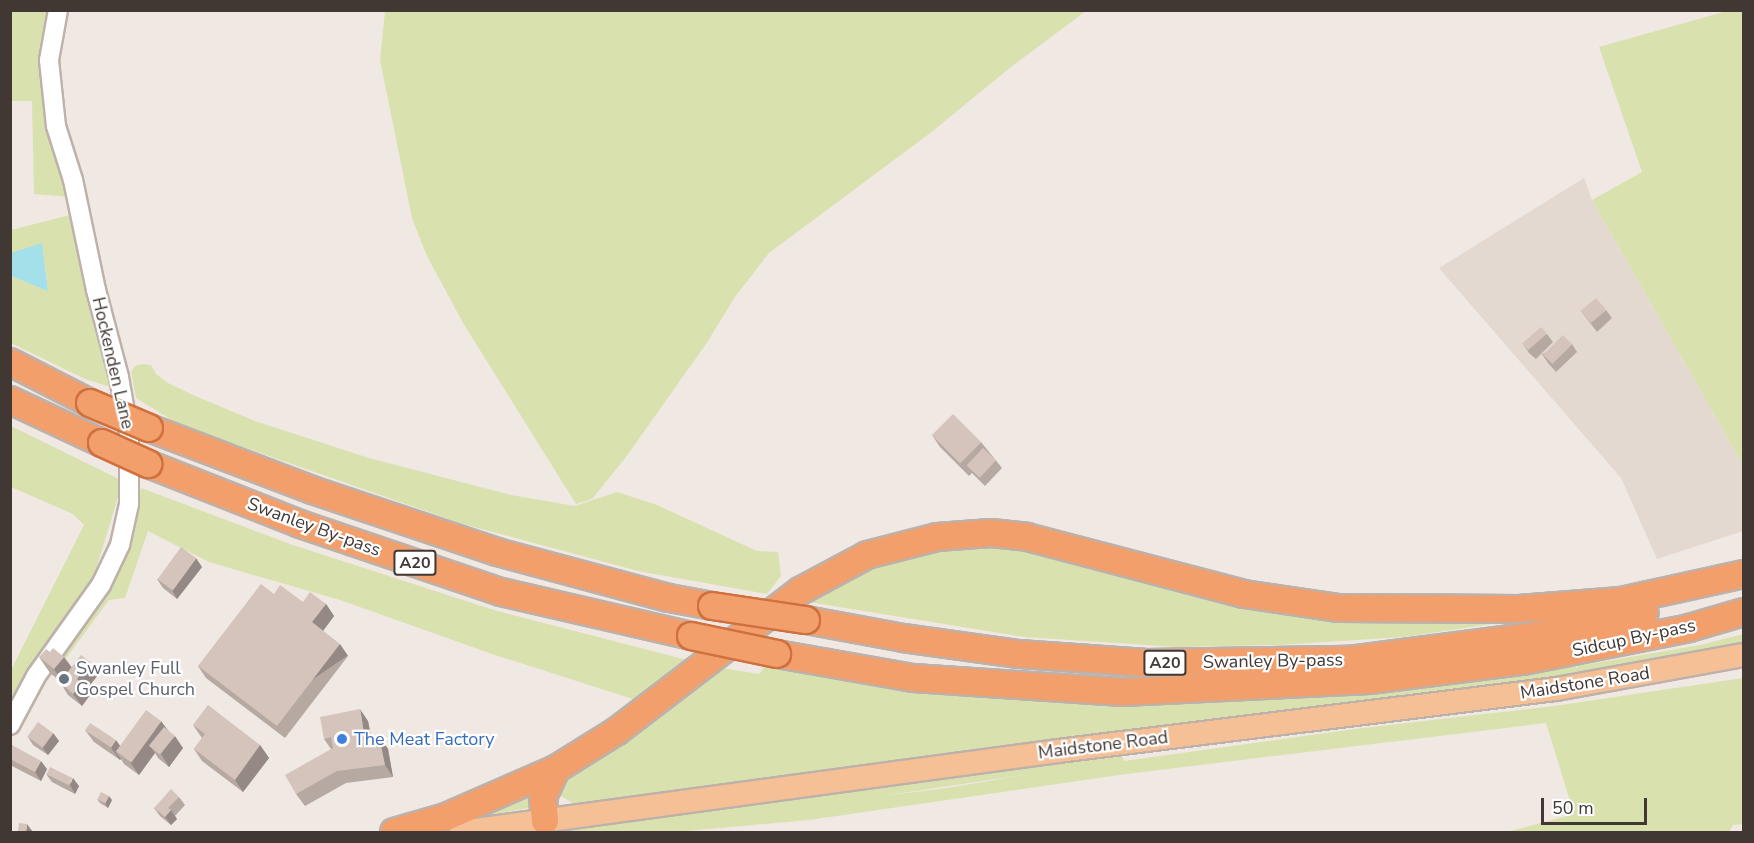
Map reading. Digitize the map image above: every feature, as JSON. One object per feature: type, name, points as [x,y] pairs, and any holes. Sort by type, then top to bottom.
[{"type":"highway","name":"Swanley By-pass","points":[[10,362],[90,403],[312,490],[497,552],[669,598],[903,638],[1020,654],[1147,663],[1349,660],[1525,649]]},
{"type":"highway","name":"Swanley By-pass","points":[[10,400],[148,464],[300,524],[501,592],[777,654],[913,678],[1123,692],[1370,680],[1525,649]]},
{"type":"highway","points":[[394,832],[446,817],[556,769],[617,731],[800,591],[867,555],[937,537],[991,533],[1027,537],[1149,567],[1244,594],[1349,608],[1520,609],[1621,601],[1743,574]]},
{"type":"highway","name":"Sidcup By-pass","points":[[1525,649],[1743,587]]},
{"type":"highway","name":"Sidcup By-pass","points":[[1525,649],[1689,628],[1743,612]]},
{"type":"highway","points":[[545,821],[543,797],[556,769]]},
{"type":"main road","name":"Maidstone Road","points":[[461,832],[1080,748],[1557,689],[1743,655]]},
{"type":"street","name":"Hockenden Lane","points":[[10,725],[36,676],[101,585],[120,545],[129,504],[129,434],[119,377],[96,290],[73,180],[56,126],[49,60],[58,10]]},
{"type":"shaded area","points":[[1584,178],[1592,200],[1743,465],[1743,531],[1657,559],[1621,478],[1439,268]]},
{"type":"green space","points":[[385,10],[1086,11],[1011,67],[929,134],[769,253],[735,297],[706,344],[626,457],[592,499],[576,504],[463,323],[426,254],[412,218],[380,60]]},
{"type":"green space","points":[[11,11],[52,11],[70,197],[34,194],[32,101],[11,101]]},
{"type":"green space","points":[[1727,11],[1744,11],[1743,465],[1592,200],[1642,172],[1599,47]]},
{"type":"green space","points":[[70,215],[85,293],[110,387],[85,379],[11,343],[10,276],[48,290],[42,244],[11,253],[11,230]]},
{"type":"green space","points":[[151,365],[156,374],[168,383],[255,421],[369,458],[511,495],[575,506],[617,492],[657,505],[757,551],[778,552],[781,576],[767,594],[638,571],[463,524],[178,424],[136,398],[131,372],[135,366]]},
{"type":"green space","points":[[11,426],[123,481],[93,579],[70,615],[32,666],[11,709],[11,670],[84,525],[73,514],[11,487]]},
{"type":"green space","points":[[141,488],[293,545],[497,611],[695,662],[642,702],[492,654],[340,600],[209,562],[148,531],[125,598],[109,600],[64,661],[58,657],[126,545]]},
{"type":"green space","points":[[1009,544],[1151,578],[1526,619],[1404,637],[1278,645],[1178,647],[1024,637],[802,601],[877,563],[942,547]]},
{"type":"green space","points":[[1743,634],[1743,643],[1556,679],[1058,739],[576,805],[558,794],[562,777],[715,667],[759,674],[765,666],[914,693],[1121,706],[1337,694],[1575,663],[1577,669],[1578,666],[1700,645]]},
{"type":"green space","points":[[1743,678],[1743,824],[1733,825],[1729,832],[1507,832],[1574,814],[1546,723],[1126,774],[809,820],[675,832],[523,832],[1121,752],[1124,761],[1355,729],[1554,706]],"holes":[[[1030,774],[947,788],[882,796]]]},
{"type":"green space","points":[[534,782],[539,806],[457,821]]},
{"type":"water","points":[[42,243],[48,291],[11,276],[11,253]]},
{"type":"building","points":[[1596,298],[1606,310],[1591,323],[1581,311]]},
{"type":"building","points":[[1541,327],[1547,334],[1528,350],[1522,343]]},
{"type":"building","points":[[1563,335],[1572,344],[1552,364],[1543,355]]},
{"type":"building","points":[[953,414],[981,442],[960,463],[932,435]]},
{"type":"building","points":[[983,448],[996,460],[980,478],[967,466]]},
{"type":"building","points":[[181,547],[196,558],[173,591],[157,579]]},
{"type":"building","points":[[261,584],[274,594],[280,585],[303,602],[310,592],[326,604],[312,622],[340,644],[277,726],[198,666]]},
{"type":"building","points":[[53,648],[64,657],[54,669],[39,657],[46,649],[50,652]]},
{"type":"building","points":[[81,655],[90,662],[77,679],[82,683],[73,694],[60,682]]},
{"type":"building","points":[[208,705],[260,745],[235,780],[194,749],[205,734],[193,725]]},
{"type":"building","points":[[360,709],[365,739],[379,736],[385,765],[337,771],[296,794],[285,775],[333,748],[331,737],[324,739],[320,717]]},
{"type":"building","points":[[146,710],[161,721],[131,762],[116,751]]},
{"type":"building","points":[[38,722],[53,733],[43,748],[27,737]]},
{"type":"building","points":[[90,723],[116,740],[111,747],[85,731]]},
{"type":"building","points":[[164,727],[175,736],[160,754],[149,746]]},
{"type":"building","points":[[10,744],[41,761],[35,772],[10,759]]},
{"type":"building","points":[[50,767],[72,778],[69,785],[46,774]]},
{"type":"building","points":[[171,789],[179,797],[168,808],[171,810],[165,817],[154,808]]},
{"type":"building","points":[[101,792],[109,796],[105,803],[97,799]]},
{"type":"building","points":[[19,823],[27,824],[26,832],[18,832]]},
{"type":"place","name":"Swanley Full Gospel Church","points":[[64,679]]},
{"type":"place","name":"The Meat Factory","points":[[342,739]]}]
